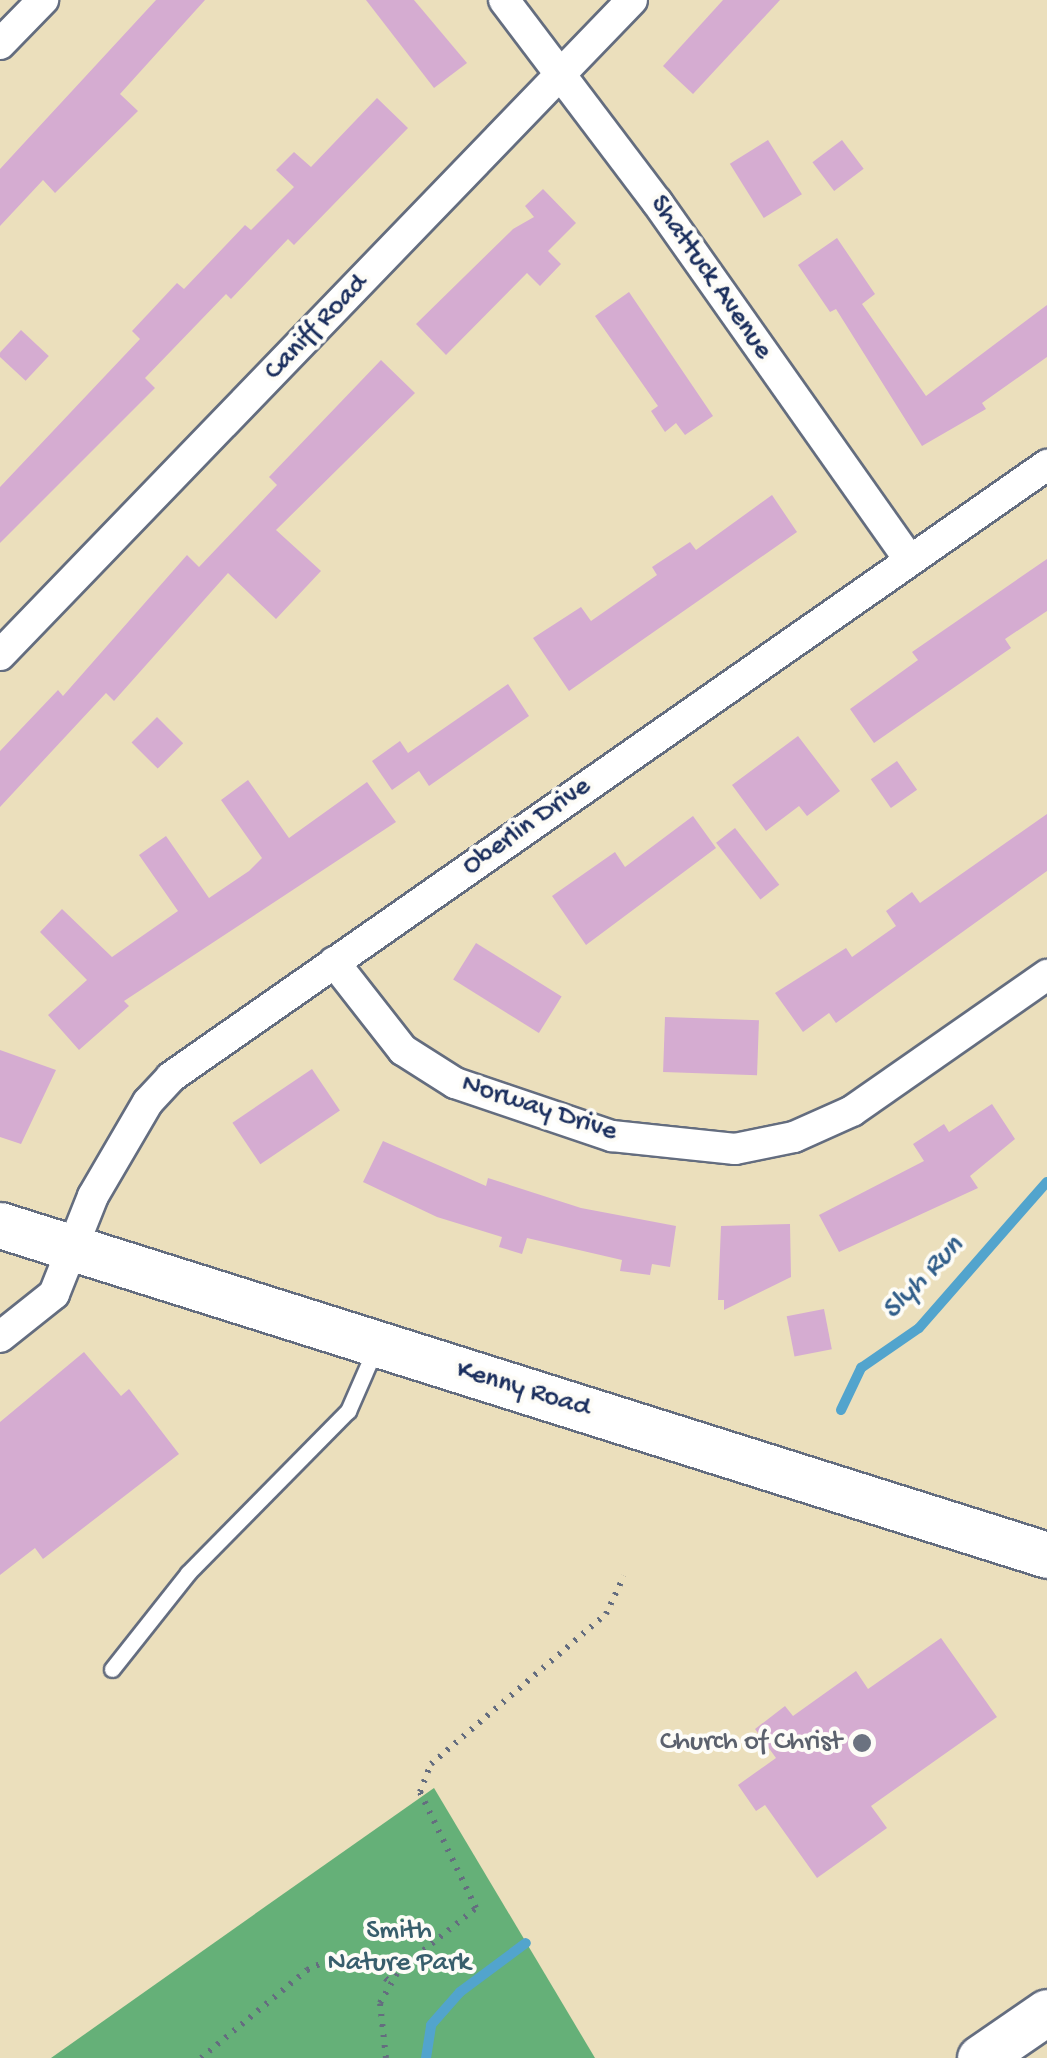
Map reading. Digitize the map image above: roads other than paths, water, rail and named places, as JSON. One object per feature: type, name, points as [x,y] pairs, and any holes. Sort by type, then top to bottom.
[{"type":"main road","name":"Kenny Road","points":[[0,1225],[1047,1555]]},
{"type":"street","points":[[0,44],[42,0]]},
{"type":"street","name":"Shattuck Avenue","points":[[504,0],[563,72],[910,560]]},
{"type":"street","name":"Caniff Road","points":[[0,655],[632,0]]},
{"type":"street","name":"Oberlin Drive","points":[[0,1337],[54,1294],[94,1196],[148,1102],[217,1042],[1047,465]]},
{"type":"street","name":"Norway Drive","points":[[334,962],[402,1050],[455,1084],[612,1136],[735,1149],[794,1137],[852,1111],[1047,976]]},
{"type":"lane","points":[[112,1669],[188,1573],[348,1411],[377,1344]]},
{"type":"waterway","name":"Slyh Run","points":[[841,1410],[861,1368],[919,1328],[1047,1182]]},
{"type":"waterway","name":"Slyh Run","points":[[426,2058],[431,2025],[460,1992],[526,1943]]},
{"type":"place","name":"Church of Christ","points":[[862,1743]]},
{"type":"park label","name":"Smith Nature Park","points":[[399,1948]]}]
